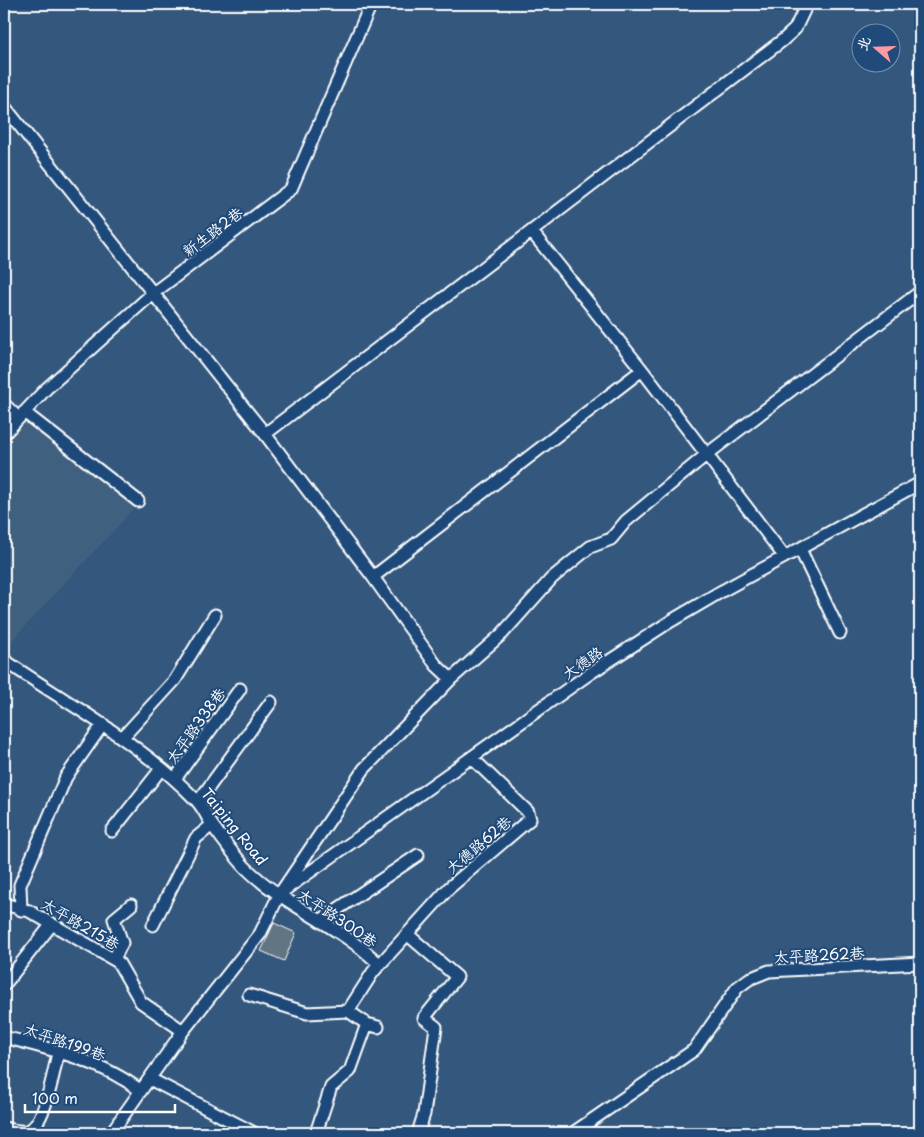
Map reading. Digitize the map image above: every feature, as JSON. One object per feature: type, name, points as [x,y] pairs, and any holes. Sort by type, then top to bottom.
[{"type":"street","name":"新生路2巷","points":[[4,434],[78,359],[152,294],[291,189],[371,4]]},
{"type":"street","points":[[265,434],[783,40],[795,29],[807,4]]},
{"type":"street","points":[[4,106],[265,434],[373,577],[436,665],[451,679]]},
{"type":"street","points":[[532,232],[642,370],[784,556]]},
{"type":"street","points":[[111,1133],[183,1031],[260,934],[279,895],[364,769],[451,679],[502,634],[552,578],[590,547],[610,539],[626,521],[706,455],[920,292]]},
{"type":"street","points":[[373,577],[642,370]]},
{"type":"street","points":[[4,404],[138,501]]},
{"type":"street","name":"大德路","points":[[279,895],[614,658],[722,591],[920,483]]},
{"type":"street","points":[[800,549],[840,633]]},
{"type":"street","points":[[123,737],[175,680],[215,615]]},
{"type":"street","name":"Taiping Road","points":[[4,660],[123,737],[174,779],[198,802],[212,825],[245,867],[279,895]]},
{"type":"street","name":"太平路338巷","points":[[174,779],[240,689]]},
{"type":"street","points":[[198,802],[271,702]]},
{"type":"street","name":"太平路215巷","points":[[21,910],[20,885],[66,777],[103,724]]},
{"type":"street","name":"大德路62巷","points":[[407,934],[449,888],[530,819],[528,812],[472,758]]},
{"type":"street","points":[[112,831],[161,769]]},
{"type":"street","points":[[153,925],[196,838],[212,825]]},
{"type":"street","points":[[320,921],[418,855]]},
{"type":"street","name":"太平路300巷","points":[[279,895],[362,949],[380,964]]},
{"type":"street","name":"太平路215巷","points":[[4,904],[29,911],[114,959],[118,962],[141,1002],[183,1031]]},
{"type":"street","points":[[114,959],[122,943],[114,919],[131,905]]},
{"type":"street","points":[[4,985],[52,924]]},
{"type":"street","points":[[407,934],[457,977],[424,1018],[436,1027],[424,1114],[418,1133]]},
{"type":"street","name":"太平路300巷","points":[[348,1011],[362,985],[407,934]]},
{"type":"street","name":"太平路262巷","points":[[574,1133],[694,1050],[737,988],[749,979],[769,971],[920,963]]},
{"type":"street","points":[[249,995],[307,1013],[348,1011],[373,1025],[350,1072],[331,1087],[316,1133]]},
{"type":"street","name":"太平路199巷","points":[[4,1036],[90,1062],[130,1082],[142,1091]]},
{"type":"street","points":[[4,1128],[27,1131],[34,1128],[46,1104],[58,1052]]},
{"type":"street","points":[[150,1079],[254,1133]]},
{"type":"shaded area","points":[[27,418],[138,504],[5,648],[4,443]]},
{"type":"building","points":[[274,923],[296,933],[284,961],[261,951]]}]
